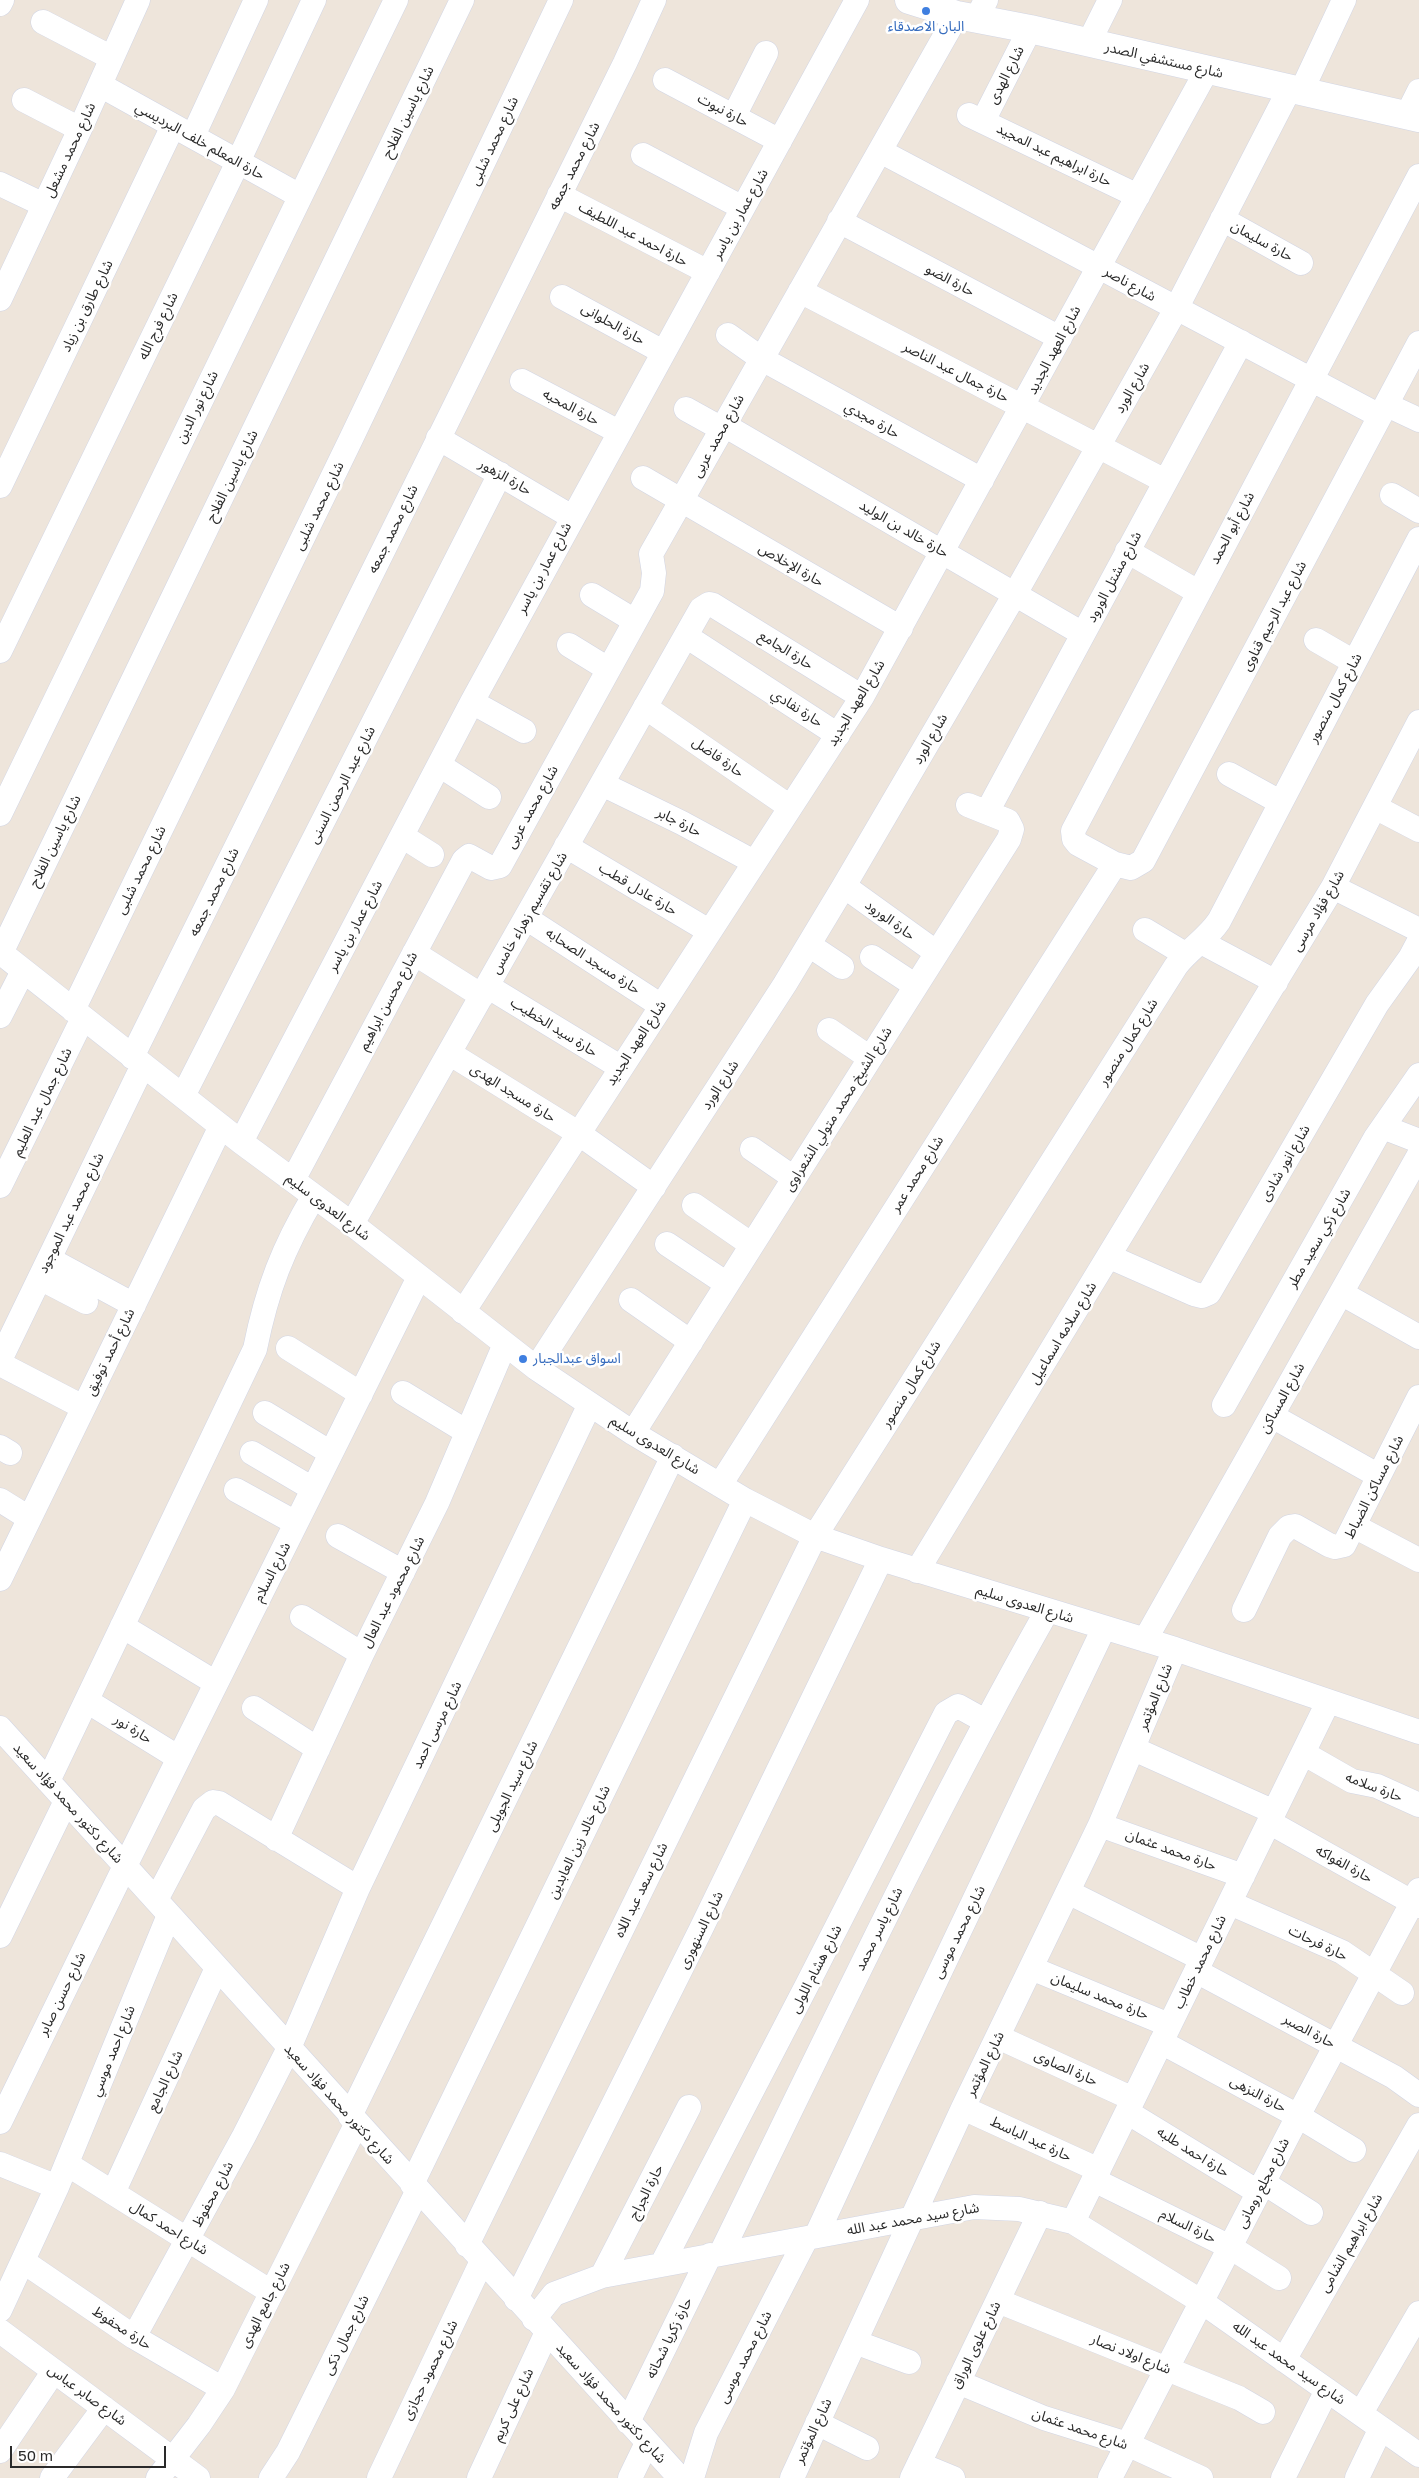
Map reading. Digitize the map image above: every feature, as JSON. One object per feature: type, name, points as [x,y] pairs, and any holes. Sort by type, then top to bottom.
[{"type":"street","points":[[0,4],[2,0]]},
{"type":"street","name":"شارع محمد مشعل","points":[[2,289],[80,129],[138,0]]},
{"type":"street","name":"شارع طارق بن زياد","points":[[0,486],[183,131],[256,0]]},
{"type":"street","name":"شارع فرج الله","points":[[0,651],[238,162],[314,0]]},
{"type":"street","name":"شارع نور الدين","points":[[0,814],[396,0]]},
{"type":"street","name":"شارع ياسين الفلاح","points":[[0,953],[462,0]]},
{"type":"street","name":"شارع محمد شلبى","points":[[78,1014],[561,0]]},
{"type":"street","name":"شارع محمد جمعه","points":[[137,1061],[438,438],[654,0]]},
{"type":"street","name":"شارع عمار بن ياسر","points":[[242,1142],[472,702],[857,0]]},
{"type":"street","name":"شارع مستشفي الصدر","points":[[909,0],[974,11],[1030,29],[1295,91],[1415,108]]},
{"type":"street","points":[[1088,42],[1110,0]]},
{"type":"street","name":"شارع الورد","points":[[536,1368],[809,945],[844,886],[1015,594],[1099,446],[1176,309],[1222,219],[1344,0]]},
{"type":"street","name":"شارع محمد عربى","points":[[500,864],[635,621],[654,582],[651,554],[880,151],[974,11]]},
{"type":"street","points":[[43,22],[112,58]]},
{"type":"street","name":"شارع الهدى","points":[[976,118],[1030,29]]},
{"type":"street","points":[[734,116],[766,53]]},
{"type":"street","name":"شارع العهد الجديد","points":[[463,1312],[660,1005],[862,697],[1207,70]]},
{"type":"street","name":"حارة نبوت","points":[[665,80],[780,141]]},
{"type":"street","name":"حارة المعلم خلف البرديسي","points":[[100,85],[300,196]]},
{"type":"street","points":[[24,100],[80,129]]},
{"type":"street","name":"حارة ابراهيم عبد المجيد","points":[[976,118],[1138,196]]},
{"type":"street","name":"شارع ناصر","points":[[880,151],[1176,309],[1312,379],[1384,410],[1419,420]]},
{"type":"street","points":[[643,154],[744,208]]},
{"type":"street","name":"شارع أبو الحمد","points":[[1115,864],[1078,844],[1074,840],[1073,831],[1419,176]]},
{"type":"street","points":[[0,184],[44,205]]},
{"type":"street","name":"حارة احمد عبد اللطيف","points":[[559,195],[708,272]]},
{"type":"street","name":"حارة سليمان","points":[[1222,219],[1301,263]]},
{"type":"street","name":"حارة الضو","points":[[839,221],[1060,338]]},
{"type":"street","name":"حارة جمال عبد الناصر","points":[[800,291],[1166,481]]},
{"type":"street","name":"حارة الحلوانى","points":[[562,297],[663,352]]},
{"type":"street","points":[[728,335],[762,359]]},
{"type":"street","name":"شارع مشتل الورود","points":[[977,809],[1083,634],[1241,342]]},
{"type":"street","name":"شارع عبد الرحيم قناوى","points":[[1115,864],[1130,868],[1139,865],[1148,852],[1419,343]]},
{"type":"street","name":"حارة مجدي","points":[[762,359],[982,480]]},
{"type":"street","name":"حارة المحبه","points":[[522,381],[619,432]]},
{"type":"street","name":"حارة خالد بن الوليد","points":[[686,408],[942,551],[1083,634]]},
{"type":"street","name":"حارة الزهور","points":[[438,438],[572,517]]},
{"type":"street","name":"شارع عبد الرحمن السنى","points":[[183,1096],[500,474]]},
{"type":"street","name":"حارة الإخلاص","points":[[643,478],[681,502],[900,628]]},
{"type":"street","points":[[1392,495],[1419,512]]},
{"type":"street","name":"شارع كمال منصور","points":[[815,1536],[1193,948],[1210,935],[1219,921],[1419,538]]},
{"type":"street","points":[[1127,551],[1198,592]]},
{"type":"street","points":[[592,595],[635,621]]},
{"type":"street","name":"شارع تقسيم زهراء خامس","points":[[352,1224],[701,609],[709,604]]},
{"type":"street","name":"حارة الجامع","points":[[709,604],[862,697]]},
{"type":"street","name":"حارة نفادي","points":[[686,636],[838,735]]},
{"type":"street","points":[[1316,640],[1354,662]]},
{"type":"street","points":[[569,645],[608,669]]},
{"type":"street","points":[[472,702],[524,731]]},
{"type":"street","name":"حارة فاضل","points":[[645,707],[790,807]]},
{"type":"street","name":"شارع فؤاد مرسى","points":[[1207,1094],[1333,887],[1418,726]]},
{"type":"street","points":[[439,765],[489,797]]},
{"type":"street","points":[[1229,774],[1280,802]]},
{"type":"street","name":"حارة جابر","points":[[602,784],[682,823],[754,862]]},
{"type":"street","points":[[1375,807],[1419,830]]},
{"type":"street","name":"شارع الشيخ محمد متولي الشعراوى","points":[[632,1433],[1012,834],[1008,821],[977,809]]},
{"type":"street","points":[[402,836],[432,855]]},
{"type":"street","name":"حارة عادل قطب","points":[[566,846],[709,931]]},
{"type":"street","name":"شارع محسن ابراهيم","points":[[293,1180],[465,858],[471,857],[493,869],[500,864]]},
{"type":"street","name":"شارع محمد عمر","points":[[720,1485],[1115,864]]},
{"type":"street","name":"حارة الورود","points":[[844,886],[937,953]]},
{"type":"street","points":[[1333,887],[1419,930]]},
{"type":"street","name":"حارة مسجد الصحابه","points":[[526,918],[660,1005]]},
{"type":"street","points":[[1145,930],[1276,982]]},
{"type":"street","name":"شارع انور شادى","points":[[1110,1257],[1194,1294],[1202,1296],[1209,1293],[1377,1004],[1410,958],[1419,941]]},
{"type":"street","points":[[809,945],[842,967]]},
{"type":"street","name":"شارع العدوى سليم","points":[[0,953],[137,1061],[352,1224],[536,1368],[632,1433],[745,1500],[815,1536],[881,1559],[1145,1640],[1419,1732]]},
{"type":"street","name":"حارة سيد الخطيب","points":[[414,953],[620,1068]]},
{"type":"street","points":[[872,957],[916,986]]},
{"type":"street","points":[[0,1016],[23,971]]},
{"type":"street","name":"شارع جمال عبد العليم","points":[[0,1186],[78,1014]]},
{"type":"street","points":[[829,1030],[870,1058]]},
{"type":"street","name":"حارة مسجد الهدى","points":[[449,1053],[578,1133],[654,1187]]},
{"type":"street","name":"شارع محمد عبد الموجود","points":[[0,1360],[44,1269],[137,1061]]},
{"type":"street","name":"شارع زكي سعيد مطر","points":[[1224,1405],[1383,1127],[1416,1084]]},
{"type":"street","name":"شارع سلامه اسماعيل","points":[[917,1571],[1110,1257],[1207,1094]]},
{"type":"street","name":"شارع أحمد توفيق","points":[[0,1579],[221,1126]]},
{"type":"street","points":[[1383,1127],[1419,1141]]},
{"type":"street","points":[[752,1149],[794,1178]]},
{"type":"street","name":"شارع المساكن","points":[[1145,1640],[1419,1155]]},
{"type":"street","points":[[48,1781],[255,1349],[263,1308],[276,1268],[293,1230],[314,1196]]},
{"type":"street","points":[[694,1205],[752,1245]]},
{"type":"street","points":[[667,1244],[727,1284]]},
{"type":"street","points":[[44,1269],[86,1302]]},
{"type":"street","points":[[44,1269],[134,1305]]},
{"type":"street","name":"شارع السلام","points":[[125,1866],[418,1277]]},
{"type":"street","points":[[1341,1294],[1419,1337]]},
{"type":"street","points":[[631,1300],[691,1342]]},
{"type":"street","name":"شارع محمود عبد العال","points":[[276,1839],[362,1654],[437,1504],[506,1344]]},
{"type":"street","points":[[288,1348],[361,1394]]},
{"type":"street","points":[[0,1364],[83,1407]]},
{"type":"street","points":[[403,1393],[467,1432]]},
{"type":"street","name":"شارع مساكن الضباط","points":[[1244,1610],[1280,1536],[1285,1530],[1295,1526],[1335,1547],[1344,1544],[1419,1397]]},
{"type":"street","name":"شارع مرسى احمد","points":[[289,2048],[358,1888],[590,1404]]},
{"type":"street","points":[[265,1413],[331,1453]]},
{"type":"street","points":[[1272,1416],[1379,1476]]},
{"type":"street","points":[[252,1453],[313,1489]]},
{"type":"street","name":"شارع سيد الجويلى","points":[[354,2119],[673,1456]]},
{"type":"street","points":[[236,1490],[296,1523]]},
{"type":"street","points":[[0,1500],[29,1518]]},
{"type":"street","name":"شارع خالد زين العابدين","points":[[415,2187],[745,1500]]},
{"type":"street","points":[[1354,1526],[1419,1560]]},
{"type":"street","points":[[338,1536],[403,1572]]},
{"type":"street","name":"شارع سعد عبد اللاه","points":[[475,2253],[815,1536]]},
{"type":"street","name":"شارع السنهورى","points":[[516,2299],[697,1938],[881,1559]]},
{"type":"street","name":"شارع ياسر محمد","points":[[715,2254],[985,1721],[1047,1611]]},
{"type":"street","points":[[302,1617],[362,1654]]},
{"type":"street","points":[[122,1626],[216,1683]]},
{"type":"street","name":"شارع محمد موسى","points":[[692,2478],[706,2433],[811,2237],[887,2083],[1104,1628]]},
{"type":"street","name":"شارع المؤتمر","points":[[792,2478],[963,2108],[1100,1825],[1175,1650]]},
{"type":"street","name":"حارة نور","points":[[87,1700],[179,1758]]},
{"type":"street","name":"شارع محمد خطاب","points":[[1073,2222],[1328,1702]]},
{"type":"street","name":"شارع هشام اللولى","points":[[662,2264],[808,1986],[946,1712],[958,1706],[985,1721]]},
{"type":"street","points":[[254,1708],[318,1749]]},
{"type":"street","name":"شارع دكتور محمد فؤاد سعيد","points":[[0,1728],[540,2326],[680,2478]]},
{"type":"street","name":"حارة الفواكه","points":[[1134,1749],[1272,1817],[1417,1899]]},
{"type":"street","name":"حارة سلامه","points":[[1303,1753],[1352,1781],[1377,1786],[1419,1805]]},
{"type":"street","points":[[0,1936],[66,1801]]},
{"type":"street","name":"شارع احمد موسي","points":[[2,2303],[24,2262],[67,2164],[162,1907],[208,1804],[219,1803],[276,1839]]},
{"type":"street","name":"حارة محمد عثمان","points":[[1100,1825],[1243,1876]]},
{"type":"street","points":[[276,1839],[358,1888]]},
{"type":"street","name":"شارع حسن صابر","points":[[0,2122],[125,1866]]},
{"type":"street","name":"حارة الصبر","points":[[1068,1892],[1199,1965],[1335,2046],[1394,2077],[1419,2096]]},
{"type":"street","name":"شارع مجلع رومانى","points":[[1110,2478],[1335,2046],[1417,1899]]},
{"type":"street","name":"حارة فرحات","points":[[1230,1903],[1342,1952],[1402,1993]]},
{"type":"street","name":"شارع الجامع","points":[[113,2193],[217,1968]]},
{"type":"street","name":"حارة محمد سليمان","points":[[1031,1968],[1165,2034]]},
{"type":"street","name":"حارة النزهى","points":[[1165,2034],[1354,2150]]},
{"type":"street","name":"حارة الصاوى","points":[[998,2037],[1130,2105]]},
{"type":"street","name":"شارع محفوظ","points":[[134,2337],[188,2240],[289,2048]]},
{"type":"street","name":"حارة احمد طلبه","points":[[1130,2105],[1261,2188],[1311,2213]]},
{"type":"street","name":"حارة الجراج","points":[[602,2276],[689,2107]]},
{"type":"street","name":"حارة عبد الباسط","points":[[963,2108],[1096,2175]]},
{"type":"street","name":"شارع جامع الهدى","points":[[158,2478],[199,2425],[223,2389],[272,2292],[354,2119]]},
{"type":"street","name":"شارع ابراهيم الشامى","points":[[1284,2360],[1419,2125]]},
{"type":"street","points":[[0,2164],[57,2187]]},
{"type":"street","name":"شارع احمد كمال","points":[[67,2164],[272,2292]]},
{"type":"street","name":"حارة السلام","points":[[1096,2175],[1230,2247],[1279,2278]]},
{"type":"street","name":"شارع جمال ذكى","points":[[270,2478],[288,2452],[415,2187]]},
{"type":"street","name":"شارع سيد محمد عبد الله","points":[[540,2326],[554,2294],[602,2276],[912,2218],[974,2208],[1011,2208],[1040,2213],[1073,2222],[1202,2302],[1381,2428],[1416,2446]]},
{"type":"street","name":"شارع علوى الوراق","points":[[915,2471],[1040,2213]]},
{"type":"street","name":"شارع محمود حجازى","points":[[379,2478],[475,2253]]},
{"type":"street","name":"حارة زكريا شحاته","points":[[628,2422],[715,2254]]},
{"type":"street","name":"حارة محفوظ","points":[[24,2262],[134,2337],[223,2389]]},
{"type":"street","name":"شارع اولاد نصار","points":[[998,2301],[1167,2368],[1238,2398],[1263,2412]]},
{"type":"street","points":[[1361,2413],[1419,2313]]},
{"type":"street","name":"شارع على كريم","points":[[479,2478],[540,2326]]},
{"type":"street","name":"شارع صابر عباس","points":[[0,2331],[174,2458],[198,2478]]},
{"type":"street","points":[[855,2342],[909,2362]]},
{"type":"street","points":[[0,2451],[54,2371]]},
{"type":"street","name":"شارع محمد عثمان","points":[[958,2382],[1044,2418],[1127,2444],[1201,2478]]},
{"type":"street","points":[[1284,2478],[1327,2390]]},
{"type":"street","points":[[52,2478],[104,2408]]},
{"type":"street","points":[[817,2423],[867,2448]]},
{"type":"street","points":[[1356,2478],[1381,2428]]},
{"type":"street","points":[[630,2478],[647,2443]]},
{"type":"street","points":[[915,2471],[953,2478]]},
{"type":"place","name":"البان الاصدقاء","points":[[926,11]]},
{"type":"place","name":"اسواق عبدالجبار","points":[[523,1359]]}]
